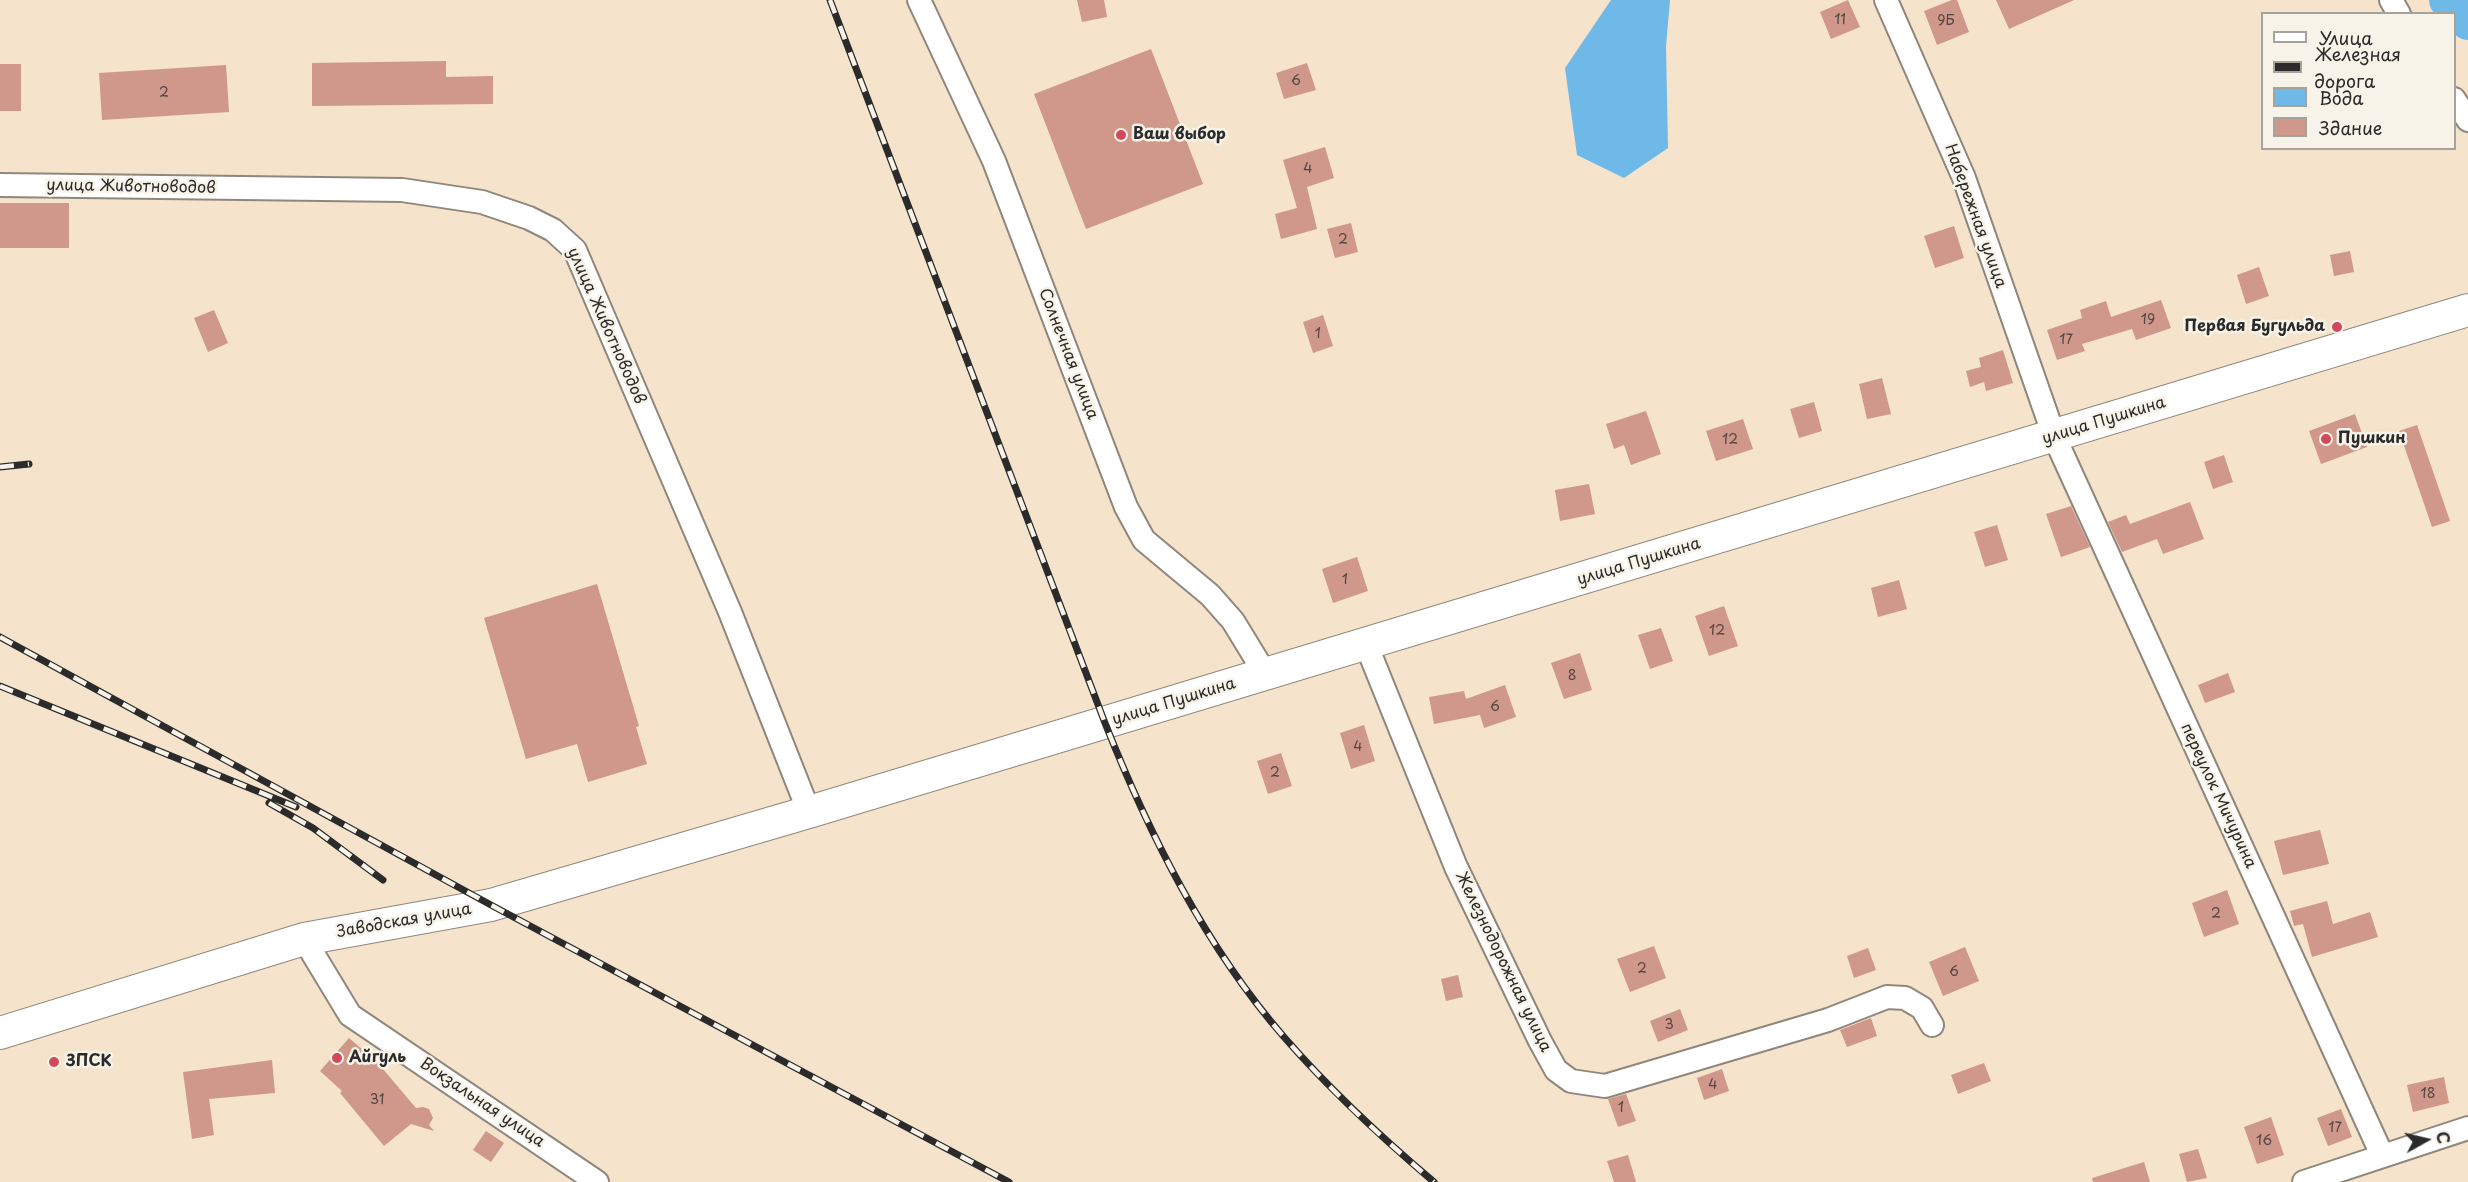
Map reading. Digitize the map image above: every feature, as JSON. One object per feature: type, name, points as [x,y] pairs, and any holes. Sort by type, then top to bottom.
[{"type":"main road","name":"улица Пушкина","points":[[809,812],[2468,310]]},
{"type":"main road","name":"Заводская улица","points":[[0,1034],[304,939],[490,905],[809,812]]},
{"type":"street","name":"Солнечная улица","points":[[919,0],[994,161],[1126,507],[1144,540],[1210,595],[1233,621],[1266,675]]},
{"type":"street","name":"Набережная улица","points":[[1886,0],[1964,178],[2054,436]]},
{"type":"street","points":[[2456,102],[2468,120]]},
{"type":"street","name":"улица Животноводов","points":[[0,185],[402,190],[482,202],[529,218],[565,238],[575,250],[730,612],[809,812]]},
{"type":"street","name":"переулок Мичурина","points":[[2054,436],[2382,1155]]},
{"type":"street","name":"Железнодорожная улица","points":[[1366,644],[1456,867],[1540,1041],[1557,1070],[1571,1081],[1605,1086],[1828,1020],[1887,997],[1905,998],[1914,1003],[1922,1008],[1932,1025]]},
{"type":"street","name":"Вокзальная улица","points":[[304,939],[350,1015],[597,1182]]},
{"type":"street","points":[[2304,1182],[2468,1128]]},
{"type":"water","points":[[1611,0],[1670,0],[1666,46],[1668,148],[1624,178],[1577,155],[1565,68]]},
{"type":"building","points":[[1077,0],[1104,0],[1107,17],[1082,22]]},
{"type":"building","points":[[1848,0],[1860,27],[1831,39],[1820,12]]},
{"type":"building","points":[[1957,0],[1969,32],[1937,45],[1924,11]]},
{"type":"building","points":[[1996,0],[2074,0],[2009,29]]},
{"type":"building","points":[[1151,49],[1203,184],[1086,229],[1034,94]]},
{"type":"building","points":[[446,61],[446,77],[493,76],[493,104],[312,106],[312,63]]},
{"type":"building","points":[[1307,63],[1316,90],[1284,99],[1276,73]]},
{"type":"building","points":[[0,64],[21,64],[21,111],[0,111]]},
{"type":"building","points":[[226,65],[229,112],[102,120],[99,73]]},
{"type":"building","points":[[1325,147],[1334,178],[1307,187],[1317,229],[1281,239],[1275,214],[1297,208],[1283,160]]},
{"type":"building","points":[[0,203],[69,203],[69,248],[0,248]]},
{"type":"building","points":[[1351,223],[1358,252],[1335,258],[1327,229]]},
{"type":"building","points":[[1954,226],[1964,258],[1935,268],[1924,236]]},
{"type":"building","points":[[2350,251],[2354,272],[2334,276],[2330,255]]},
{"type":"building","points":[[2259,267],[2269,296],[2246,304],[2237,275]]},
{"type":"building","points":[[2161,300],[2171,328],[2136,340],[2132,329],[2082,344],[2085,351],[2057,360],[2047,330],[2082,318],[2080,310],[2106,301],[2111,317]]},
{"type":"building","points":[[214,310],[228,343],[208,352],[194,318]]},
{"type":"building","points":[[1323,315],[1333,346],[1313,353],[1303,322]]},
{"type":"building","points":[[2003,350],[2013,383],[1986,391],[1984,382],[1970,387],[1966,371],[1981,367],[1979,358]]},
{"type":"building","points":[[1882,378],[1891,414],[1867,419],[1859,384]]},
{"type":"building","points":[[1814,402],[1822,431],[1799,438],[1790,409]]},
{"type":"building","points":[[1646,411],[1661,454],[1631,465],[1624,445],[1614,449],[1606,424]]},
{"type":"building","points":[[2355,414],[2367,447],[2321,464],[2309,431]]},
{"type":"building","points":[[1743,419],[1753,449],[1716,461],[1706,431]]},
{"type":"building","points":[[2417,425],[2450,521],[2432,527],[2399,431]]},
{"type":"building","points":[[2224,455],[2233,482],[2213,489],[2204,462]]},
{"type":"building","points":[[1589,484],[1595,514],[1560,521],[1555,490]]},
{"type":"building","points":[[2190,502],[2204,539],[2163,554],[2157,539],[2122,552],[2108,522],[2126,515],[2130,524]]},
{"type":"building","points":[[2071,506],[2090,547],[2061,557],[2046,514]]},
{"type":"building","points":[[1997,525],[2008,560],[1985,567],[1974,532]]},
{"type":"building","points":[[1357,557],[1368,591],[1333,603],[1322,569]]},
{"type":"building","points":[[1899,580],[1907,609],[1878,617],[1871,588]]},
{"type":"building","points":[[597,584],[639,726],[636,727],[647,764],[588,782],[577,744],[526,759],[484,618]]},
{"type":"building","points":[[1724,606],[1738,646],[1709,656],[1695,616]]},
{"type":"building","points":[[1661,628],[1673,661],[1650,669],[1638,635]]},
{"type":"building","points":[[1580,653],[1592,690],[1564,699],[1551,663]]},
{"type":"building","points":[[2228,673],[2235,692],[2205,703],[2198,685]]},
{"type":"building","points":[[1505,685],[1516,717],[1484,728],[1480,715],[1434,724],[1429,697],[1464,691],[1466,699]]},
{"type":"building","points":[[1364,725],[1375,761],[1351,769],[1340,733]]},
{"type":"building","points":[[1281,753],[1292,786],[1268,794],[1257,761]]},
{"type":"building","points":[[2320,830],[2329,864],[2283,875],[2274,841]]},
{"type":"building","points":[[2227,890],[2239,924],[2204,937],[2192,903]]},
{"type":"building","points":[[2327,901],[2333,924],[2370,912],[2378,937],[2312,957],[2303,924],[2294,926],[2290,911]]},
{"type":"building","points":[[1654,946],[1666,978],[1630,992],[1617,959]]},
{"type":"building","points":[[1965,947],[1979,981],[1943,996],[1929,962]]},
{"type":"building","points":[[1868,948],[1876,970],[1854,978],[1847,956]]},
{"type":"building","points":[[1458,975],[1463,997],[1446,1001],[1441,979]]},
{"type":"building","points":[[1680,1009],[1688,1030],[1658,1042],[1650,1021]]},
{"type":"building","points":[[1871,1018],[1877,1036],[1847,1047],[1840,1030]]},
{"type":"building","points":[[349,1038],[377,1062],[416,1108],[429,1109],[433,1118],[429,1125],[434,1131],[411,1124],[384,1146],[340,1093],[342,1091],[320,1071]]},
{"type":"building","points":[[272,1060],[275,1093],[209,1099],[214,1135],[192,1139],[183,1072]]},
{"type":"building","points":[[1984,1063],[1991,1081],[1958,1094],[1951,1075]]},
{"type":"building","points":[[1722,1069],[1729,1091],[1704,1100],[1697,1078]]},
{"type":"building","points":[[2444,1077],[2449,1103],[2413,1112],[2407,1085]]},
{"type":"building","points":[[1626,1094],[1636,1121],[1618,1127],[1608,1099]]},
{"type":"building","points":[[2341,1109],[2352,1137],[2328,1146],[2317,1118]]},
{"type":"building","points":[[2271,1117],[2284,1155],[2257,1164],[2244,1127]]},
{"type":"building","points":[[486,1131],[504,1143],[491,1162],[473,1150]]},
{"type":"building","points":[[2198,1149],[2207,1178],[2187,1182],[2179,1154]]},
{"type":"building","points":[[1628,1155],[1636,1182],[1614,1182],[1607,1161]]},
{"type":"building","points":[[2144,1162],[2150,1182],[2093,1182],[2092,1178]]},
{"type":"waterway","points":[[2448,0],[2468,21]]},
{"type":"railway","points":[[830,0],[1105,723],[1160,847],[1204,927],[1255,1002],[1319,1076],[1434,1182]]},
{"type":"railway","points":[[0,467],[29,464]]},
{"type":"railway","points":[[0,637],[491,905],[1009,1182]]},
{"type":"railway","points":[[0,686],[296,807]]},
{"type":"railway","points":[[269,803],[313,828],[383,880]]},
{"type":"place","name":"Ваш выбор","points":[[1121,135]]},
{"type":"place","name":"Первая Бугульда","points":[[2337,327]]},
{"type":"place","name":"Пушкин","points":[[2326,439]]},
{"type":"place","name":"Айгуль","points":[[337,1058]]},
{"type":"place","name":"ЗПСК","points":[[54,1062]]}]
